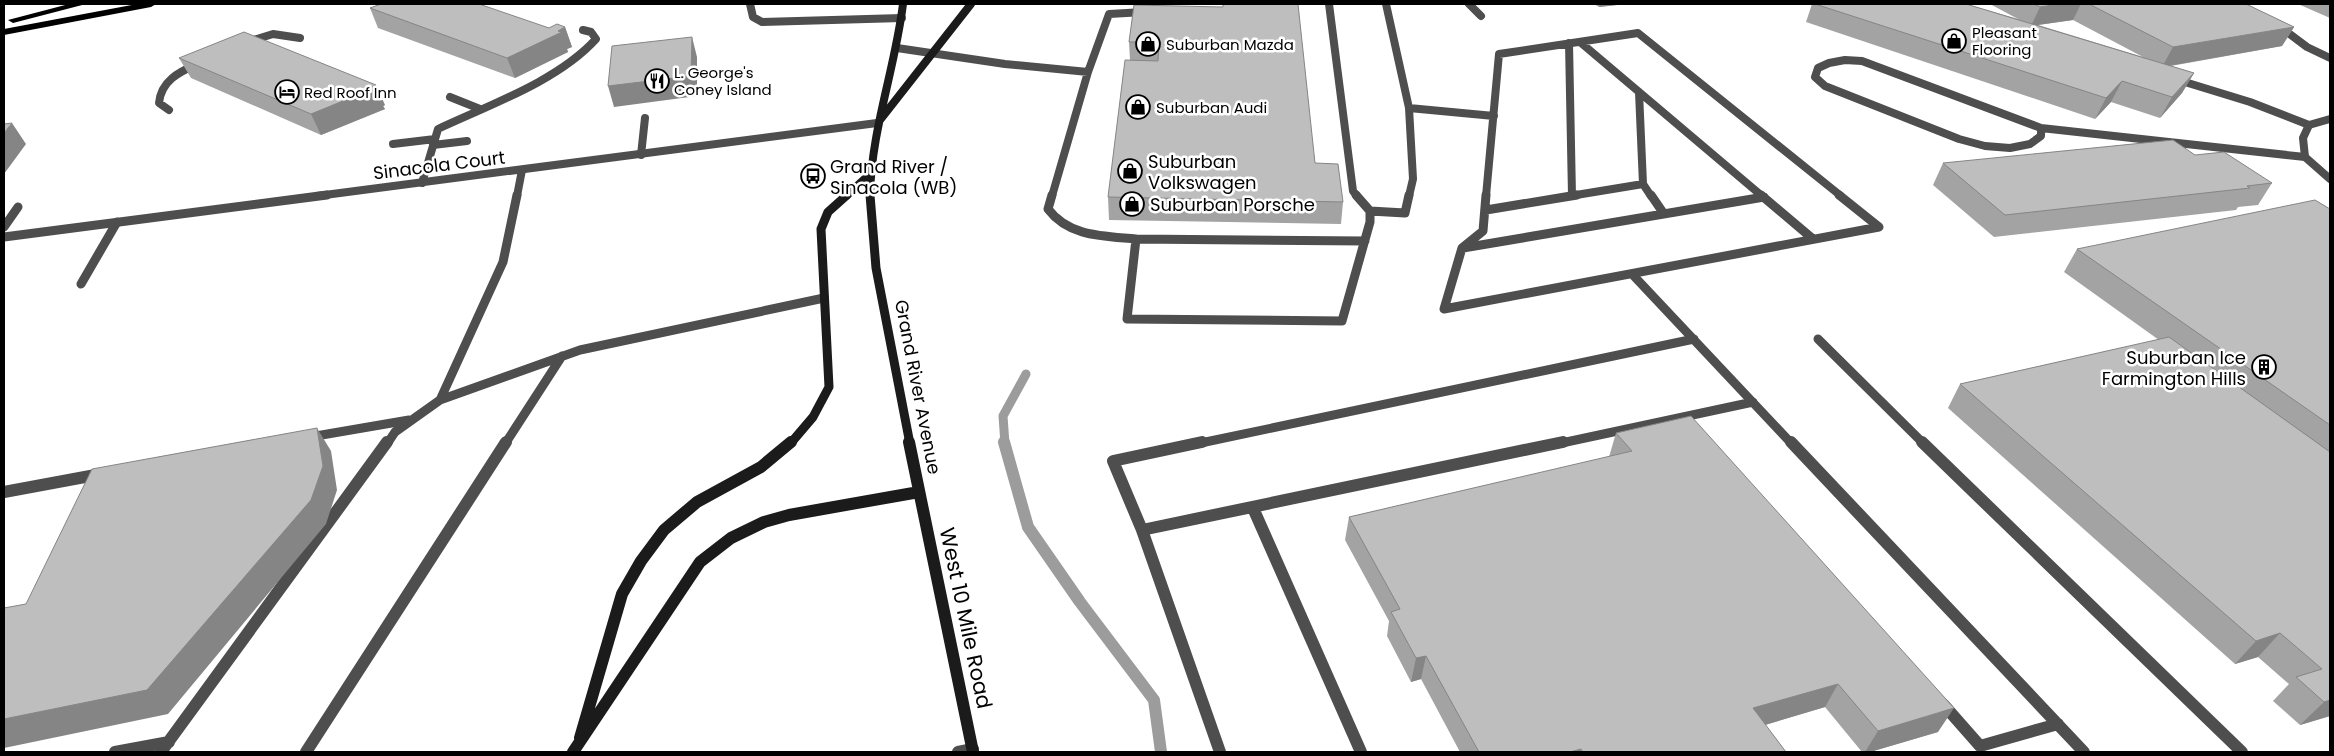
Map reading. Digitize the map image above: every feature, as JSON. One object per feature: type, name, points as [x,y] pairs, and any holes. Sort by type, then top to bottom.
[{"type":"highway","points":[[4,22],[81,4]]},
{"type":"highway","points":[[4,32],[150,4]]},
{"type":"main road","name":"Grand River Avenue","points":[[573,752],[580,738],[700,562],[731,538],[764,522],[790,515],[919,492],[879,284],[870,196],[870,174],[878,123],[897,48],[903,4]]},
{"type":"main road","points":[[878,123],[971,4]]},
{"type":"main road","name":"Grand River Avenue","points":[[580,738],[622,594],[641,561],[664,530],[697,502],[769,461],[784,449],[813,417],[829,387],[820,229],[828,212],[870,174]]},
{"type":"main road","name":"West 10 Mile Road","points":[[919,492],[973,750]]},
{"type":"street","points":[[750,4],[753,17],[762,22],[902,18]]},
{"type":"street","points":[[1136,239],[1127,319],[1342,321],[1370,222],[1370,211],[1353,191],[1329,4]]},
{"type":"street","points":[[1370,211],[1405,213],[1412,179],[1409,108],[1386,4]]},
{"type":"street","points":[[1468,4],[1481,16]]},
{"type":"street","points":[[1149,12],[1109,14],[1088,72],[1048,209],[1053,219],[1069,230],[1136,239],[1365,241]]},
{"type":"street","points":[[2272,22],[2330,58]]},
{"type":"street","points":[[422,183],[438,129],[569,64],[591,48],[596,39],[591,32],[583,30]]},
{"type":"street","points":[[238,46],[272,33],[286,33],[300,38]]},
{"type":"street","points":[[1638,33],[1879,227],[1444,309],[1462,248],[1483,231],[1499,54],[1569,43],[1638,33]]},
{"type":"street","points":[[1580,42],[1813,239]]},
{"type":"street","points":[[1569,43],[1572,196]]},
{"type":"street","points":[[897,48],[1005,64],[1088,72]]},
{"type":"street","points":[[2041,128],[2041,136],[2030,144],[2010,148],[1986,146],[1959,139],[1825,86],[1815,77],[1818,68],[1829,61],[1844,59],[1862,61],[2041,128],[2305,158],[2330,178]]},
{"type":"street","points":[[170,110],[159,103],[158,95],[163,85],[180,71],[205,60]]},
{"type":"street","points":[[2164,75],[2250,102],[2309,125],[2330,119]]},
{"type":"street","points":[[1639,92],[1643,184],[1664,214]]},
{"type":"street","points":[[450,97],[480,108]]},
{"type":"street","points":[[1409,108],[1494,116]]},
{"type":"street","points":[[641,155],[645,118]]},
{"type":"street","name":"Sinacola Court","points":[[4,237],[878,123]]},
{"type":"street","points":[[2305,158],[2303,138],[2309,125]]},
{"type":"street","points":[[393,144],[467,141]]},
{"type":"street","points":[[440,400],[503,262],[522,170]]},
{"type":"street","points":[[1486,210],[1643,184]]},
{"type":"street","points":[[1462,248],[1764,197]]},
{"type":"street","points":[[4,227],[18,207]]},
{"type":"street","points":[[81,284],[117,222]]},
{"type":"street","points":[[1632,274],[2084,752]]},
{"type":"street","points":[[115,752],[165,747],[395,432],[440,400],[562,356],[660,332],[824,298]]},
{"type":"street","points":[[1220,752],[1142,530],[1114,461],[1694,339]]},
{"type":"street","points":[[1818,339],[2025,544],[2242,752]]},
{"type":"street","points":[[306,752],[562,356]]},
{"type":"street","points":[[1142,530],[1753,402]]},
{"type":"street","points":[[1689,416],[1702,430]]},
{"type":"street","points":[[296,440],[414,419]]},
{"type":"street","points":[[4,492],[111,472]]},
{"type":"street","points":[[1253,508],[1360,752]]},
{"type":"street","points":[[1935,694],[1980,746],[2058,724]]},
{"type":"street","points":[[958,752],[973,750]]},
{"type":"building","points":[[381,4],[479,4],[549,28],[557,24],[565,27],[558,31],[562,32],[507,58],[370,8]]},
{"type":"building","points":[[1223,4],[1298,4],[1315,163],[1338,164],[1343,202],[1108,197],[1125,60],[1158,61],[1159,42],[1129,42],[1134,5],[1223,7]]},
{"type":"building","points":[[1815,4],[1966,4],[2194,73],[2172,97],[2122,81],[2106,98]]},
{"type":"building","points":[[2034,4],[2059,4],[2040,7]]},
{"type":"building","points":[[2089,4],[2246,4],[2294,27],[2173,47]]},
{"type":"building","points":[[244,32],[376,85],[371,87],[375,88],[311,114],[179,58]]},
{"type":"building","points":[[692,37],[691,76],[608,86],[612,46]]},
{"type":"building","points":[[12,123],[4,133],[4,124]]},
{"type":"building","points":[[2173,140],[2195,155],[2224,152],[2272,183],[2247,186],[2250,188],[2005,215],[1943,163]]},
{"type":"building","name":"Suburban Ice Farmington Hills","points":[[2315,200],[2330,209],[2330,425],[2077,249]]},
{"type":"building","points":[[2169,337],[2330,452],[2330,700],[2324,702],[2296,677],[2322,669],[2280,633],[2256,641],[1960,384]]},
{"type":"building","points":[[1691,416],[1954,708],[1878,731],[1838,684],[1753,708],[1786,752],[1583,752],[1581,749],[1570,752],[1479,752],[1426,656],[1416,658],[1391,612],[1400,609],[1349,517],[1632,451],[1616,433]]},
{"type":"building","points":[[317,428],[323,466],[311,500],[147,690],[4,719],[4,608],[26,604],[92,469]]},
{"type":"waterway","points":[[1005,444],[1003,416],[1026,374]]},
{"type":"waterway","points":[[1004,442],[1028,527],[1080,602],[1154,700],[1161,752]]},
{"type":"place","name":"Pleasant Flooring","points":[[1954,41]]},
{"type":"place","name":"Suburban Mazda","points":[[1148,44]]},
{"type":"place","name":"L. George's Coney Island","points":[[657,81]]},
{"type":"place","name":"Red Roof Inn","points":[[287,92]]},
{"type":"place","name":"Suburban Audi","points":[[1138,107]]},
{"type":"place","name":"Suburban Volkswagen","points":[[1130,171]]},
{"type":"place","name":"Grand River / Sinacola (WB)","points":[[813,176]]},
{"type":"place","name":"Suburban Porsche","points":[[1132,204]]},
{"type":"place","name":"Suburban Ice Farmington Hills","points":[[2264,367]]}]
